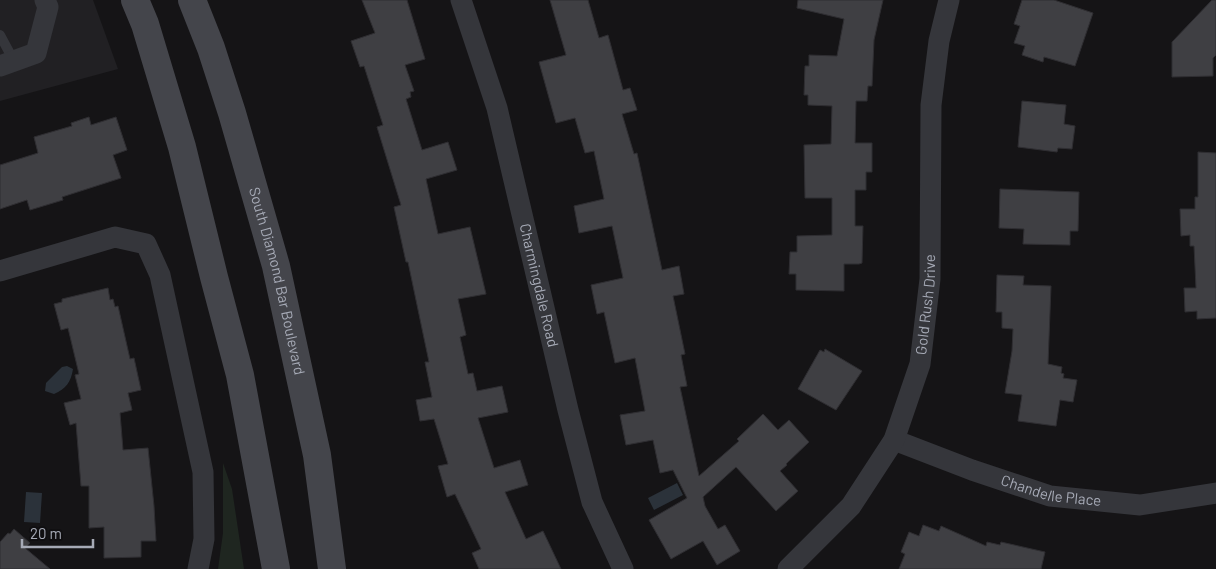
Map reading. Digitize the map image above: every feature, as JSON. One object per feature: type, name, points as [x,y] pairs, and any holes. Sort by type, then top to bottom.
[{"type":"main road","points":[[135,0],[145,24],[182,147],[240,375],[276,569]]},
{"type":"main road","name":"South Diamond Bar Boulevard","points":[[192,0],[211,48],[232,113],[276,266],[317,454],[332,569]]},
{"type":"street","points":[[7,63],[36,53],[48,7],[46,0]]},
{"type":"street","name":"Charmingdale Road","points":[[461,0],[497,108],[568,410],[592,502],[623,569]]},
{"type":"street","name":"Gold Rush Drive","points":[[788,569],[851,506],[894,440],[920,364],[930,279],[931,105],[939,41],[949,0]]},
{"type":"street","points":[[0,272],[115,237],[146,244],[160,275],[204,472],[204,539],[198,569]]},
{"type":"street","name":"Chandelle Place","points":[[894,440],[972,470],[1050,496],[1140,505],[1216,493]]},
{"type":"lane","points":[[0,35],[7,63]]},
{"type":"shaded area","points":[[0,0],[93,0],[118,69],[0,101]]},
{"type":"shaded area","points":[[67,366],[73,369],[71,378],[62,390],[54,394],[45,391],[46,383],[62,367]]},
{"type":"shaded area","points":[[223,463],[232,489],[244,569],[218,569],[223,533]]},
{"type":"shaded area","points":[[677,483],[683,495],[654,510],[648,498]]},
{"type":"shaded area","points":[[26,492],[42,493],[40,523],[24,522]]},
{"type":"building","points":[[362,0],[407,0],[425,59],[405,65],[414,91],[410,92],[411,97],[406,99],[422,150],[448,142],[457,170],[426,179],[438,234],[470,227],[486,294],[458,299],[466,335],[460,337],[468,374],[473,373],[477,391],[502,386],[508,412],[478,418],[494,468],[520,460],[528,485],[505,492],[526,539],[543,531],[561,569],[479,569],[472,553],[481,549],[455,494],[447,497],[438,466],[448,464],[434,419],[420,421],[416,400],[432,397],[425,362],[429,362],[408,262],[406,262],[394,207],[401,205],[377,127],[383,125],[364,66],[360,67],[351,41],[375,33]]},
{"type":"building","points":[[550,0],[588,0],[599,38],[608,35],[623,90],[630,88],[637,110],[622,114],[634,154],[637,153],[662,270],[679,266],[684,294],[673,296],[685,354],[681,355],[687,386],[680,387],[699,476],[739,441],[737,439],[763,414],[778,430],[789,420],[809,442],[780,471],[798,491],[776,511],[736,467],[703,497],[705,506],[718,529],[725,525],[740,551],[717,565],[703,541],[671,559],[649,520],[687,498],[673,470],[660,473],[653,440],[626,445],[620,415],[645,411],[635,358],[615,363],[604,312],[597,314],[591,285],[623,278],[612,226],[579,233],[574,206],[604,199],[594,151],[585,153],[575,118],[556,123],[539,62],[566,55]]},
{"type":"building","points":[[798,0],[883,0],[874,40],[872,86],[868,86],[867,101],[856,101],[855,143],[872,143],[872,172],[866,172],[866,190],[855,190],[855,226],[863,226],[862,263],[844,264],[844,291],[796,290],[796,274],[789,274],[790,252],[797,252],[797,236],[832,235],[832,198],[805,198],[804,145],[831,144],[832,106],[808,105],[808,95],[804,95],[805,66],[809,66],[809,55],[837,56],[844,19],[797,8]]},
{"type":"building","points":[[1022,0],[1054,0],[1093,13],[1075,66],[1044,57],[1043,62],[1022,55],[1025,46],[1014,43],[1020,26],[1014,24]]},
{"type":"building","points":[[1212,0],[1216,0],[1216,55],[1213,58],[1213,76],[1172,77],[1172,42]]},
{"type":"building","points":[[1022,101],[1066,105],[1064,124],[1075,126],[1072,149],[1058,148],[1057,152],[1018,147]]},
{"type":"building","points":[[89,117],[91,125],[116,117],[127,150],[113,155],[121,178],[62,197],[63,200],[30,210],[27,200],[0,209],[0,165],[38,153],[34,137],[72,126],[71,123]]},
{"type":"building","points":[[1198,152],[1216,153],[1216,318],[1197,319],[1197,311],[1185,312],[1184,288],[1196,288],[1194,246],[1190,246],[1190,235],[1181,236],[1180,209],[1195,209],[1195,197],[1198,197]]},
{"type":"building","points":[[1000,189],[1079,192],[1078,231],[1070,231],[1070,245],[1023,244],[1024,229],[999,228]]},
{"type":"building","points":[[997,275],[1024,276],[1023,285],[1051,286],[1048,364],[1062,367],[1061,373],[1064,374],[1063,378],[1077,380],[1073,402],[1060,400],[1056,426],[1018,421],[1022,395],[1005,393],[1012,351],[1013,329],[1002,328],[1002,312],[996,312]]},
{"type":"building","points":[[108,288],[110,300],[113,299],[115,307],[118,306],[130,359],[134,358],[141,390],[128,393],[132,410],[120,413],[123,450],[148,448],[156,541],[141,541],[141,557],[104,558],[104,527],[89,528],[89,486],[81,486],[76,423],[70,425],[64,403],[81,399],[75,375],[79,374],[68,328],[61,330],[54,304],[62,302],[62,299]]},
{"type":"building","points":[[825,349],[862,371],[836,410],[798,389],[820,350],[824,352]]},
{"type":"building","points":[[923,525],[939,531],[941,526],[986,546],[987,542],[1000,545],[1001,542],[1045,552],[1041,569],[899,569],[905,554],[901,552],[909,532],[919,536]]},
{"type":"building","points":[[14,529],[30,543],[25,548],[50,569],[0,569],[0,542]]}]
